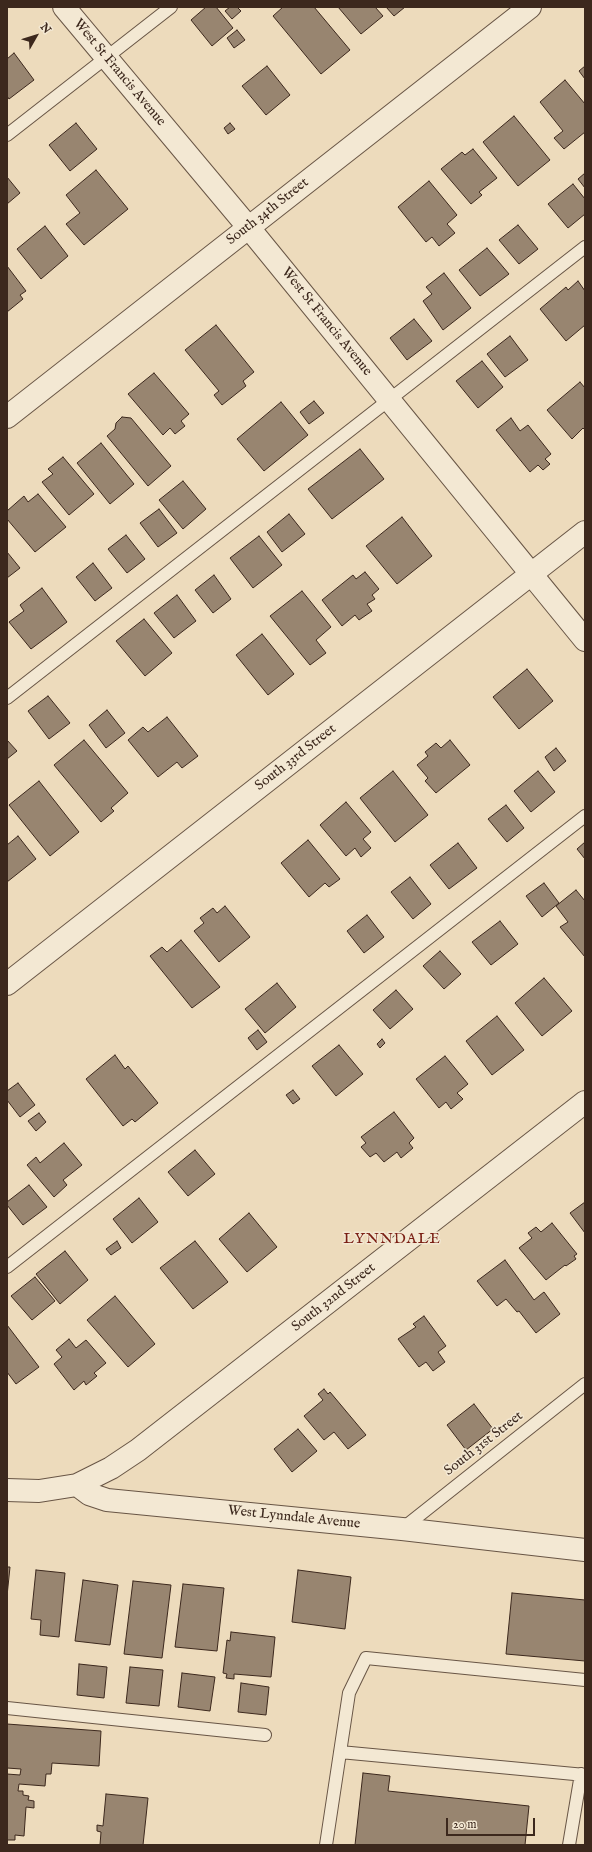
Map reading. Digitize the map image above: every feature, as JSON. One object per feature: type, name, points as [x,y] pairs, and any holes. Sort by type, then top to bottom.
[{"type":"street","name":"West St Francis Avenue","points":[[64,7],[249,228],[585,640]]},
{"type":"street","name":"South 34th Street","points":[[7,417],[530,7]]},
{"type":"street","name":"South 33rd Street","points":[[7,984],[585,532]]},
{"type":"street","name":"South 32nd Street","points":[[77,1485],[111,1468],[138,1450],[585,1102]]},
{"type":"street","points":[[7,1490],[40,1491],[77,1485]]},
{"type":"street","name":"West Lynndale Avenue","points":[[77,1485],[90,1494],[107,1500],[402,1529],[585,1550]]},
{"type":"lane","points":[[7,135],[171,7]]},
{"type":"lane","points":[[7,698],[585,247]]},
{"type":"lane","points":[[7,1267],[585,816]]},
{"type":"lane","name":"South 31st Street","points":[[402,1529],[585,1384]]},
{"type":"lane","points":[[326,1845],[349,1693],[366,1658],[585,1680]]},
{"type":"lane","points":[[7,1708],[265,1735]]},
{"type":"lane","points":[[340,1752],[583,1774],[569,1845]]},
{"type":"building","points":[[206,7],[216,7],[233,28],[212,46],[191,20]]},
{"type":"building","points":[[230,7],[237,7],[241,11],[232,19],[225,11]]},
{"type":"building","points":[[283,7],[314,7],[350,50],[321,74],[273,16]]},
{"type":"building","points":[[338,7],[375,7],[383,16],[361,34]]},
{"type":"building","points":[[386,7],[405,7],[394,16]]},
{"type":"building","points":[[237,30],[245,40],[234,48],[227,38]]},
{"type":"building","points":[[14,53],[34,80],[9,99],[7,96],[7,59]]},
{"type":"building","points":[[267,66],[290,95],[266,115],[242,86]]},
{"type":"building","points":[[585,66],[585,79],[579,71]]},
{"type":"building","points":[[565,80],[585,104],[585,132],[564,149],[554,138],[563,131],[540,102]]},
{"type":"building","points":[[514,116],[550,160],[518,186],[483,142]]},
{"type":"building","points":[[76,123],[97,149],[70,171],[49,145]]},
{"type":"building","points":[[230,123],[235,129],[228,134],[224,128]]},
{"type":"building","points":[[473,149],[497,178],[479,192],[482,195],[471,204],[441,169],[462,152],[465,155]]},
{"type":"building","points":[[96,170],[128,209],[84,245],[66,224],[80,213],[66,195]]},
{"type":"building","points":[[585,173],[585,188],[578,179]]},
{"type":"building","points":[[7,177],[20,193],[7,204]]},
{"type":"building","points":[[429,181],[457,215],[447,224],[455,233],[439,246],[432,237],[426,242],[398,207]]},
{"type":"building","points":[[573,184],[585,199],[585,214],[568,228],[548,204]]},
{"type":"building","points":[[518,225],[538,249],[519,264],[499,240]]},
{"type":"building","points":[[45,226],[68,256],[41,279],[17,249]]},
{"type":"building","points":[[487,248],[509,274],[480,296],[459,270]]},
{"type":"building","points":[[7,266],[26,291],[20,295],[23,299],[7,312]]},
{"type":"building","points":[[444,273],[471,308],[443,330],[423,301],[432,294],[426,287]]},
{"type":"building","points":[[578,281],[585,291],[585,325],[566,341],[540,309],[566,287],[568,290]]},
{"type":"building","points":[[414,319],[432,341],[407,360],[390,338]]},
{"type":"building","points":[[216,325],[254,372],[243,381],[246,386],[222,405],[214,395],[219,391],[185,350]]},
{"type":"building","points":[[510,336],[528,360],[505,377],[487,354]]},
{"type":"building","points":[[482,361],[503,387],[478,408],[456,381]]},
{"type":"building","points":[[154,373],[189,414],[181,421],[185,426],[175,434],[170,428],[163,435],[128,394]]},
{"type":"building","points":[[580,382],[585,388],[585,430],[583,428],[572,439],[547,410]]},
{"type":"building","points":[[314,401],[324,413],[309,424],[300,412]]},
{"type":"building","points":[[281,402],[308,435],[264,471],[237,439]]},
{"type":"building","points":[[122,417],[131,418],[171,466],[148,486],[107,436],[115,429],[116,423]]},
{"type":"building","points":[[511,418],[520,431],[528,425],[551,454],[545,459],[550,464],[543,470],[538,465],[530,472],[496,430]]},
{"type":"building","points":[[101,443],[134,484],[110,504],[77,463]]},
{"type":"building","points":[[360,449],[384,479],[332,519],[308,489]]},
{"type":"building","points":[[63,457],[94,494],[69,515],[42,482],[53,474],[48,469]]},
{"type":"building","points":[[183,481],[206,509],[183,529],[159,500]]},
{"type":"building","points":[[38,494],[66,527],[35,552],[7,519],[7,511],[24,496],[28,502]]},
{"type":"building","points":[[159,509],[177,533],[158,547],[140,523]]},
{"type":"building","points":[[289,514],[305,534],[282,552],[267,532]]},
{"type":"building","points":[[402,517],[432,556],[397,584],[366,546]]},
{"type":"building","points":[[126,535],[145,559],[127,573],[108,549]]},
{"type":"building","points":[[259,536],[282,565],[253,588],[230,558]]},
{"type":"building","points":[[7,552],[20,568],[7,578]]},
{"type":"building","points":[[93,563],[112,588],[95,601],[76,577]]},
{"type":"building","points":[[365,572],[379,589],[372,595],[375,599],[367,604],[372,611],[359,620],[355,615],[342,626],[322,600],[353,575],[356,579]]},
{"type":"building","points":[[214,575],[231,599],[213,613],[195,590]]},
{"type":"building","points":[[42,588],[67,622],[31,649],[9,622],[24,611],[20,605]]},
{"type":"building","points":[[302,591],[331,627],[316,640],[326,653],[310,665],[270,616]]},
{"type":"building","points":[[177,595],[196,621],[174,638],[154,613]]},
{"type":"building","points":[[144,619],[172,653],[145,676],[116,641]]},
{"type":"building","points":[[262,634],[294,674],[268,695],[236,655]]},
{"type":"building","points":[[527,669],[553,701],[519,729],[493,697]]},
{"type":"building","points":[[48,696],[70,723],[49,739],[28,711]]},
{"type":"building","points":[[107,710],[125,733],[106,748],[89,725]]},
{"type":"building","points":[[167,717],[198,756],[182,768],[177,762],[158,777],[128,740],[143,727],[148,732]]},
{"type":"building","points":[[7,740],[17,751],[7,759]]},
{"type":"building","points":[[84,740],[128,793],[111,808],[114,811],[101,822],[54,765]]},
{"type":"building","points":[[450,740],[470,765],[436,793],[425,781],[428,778],[417,765],[428,756],[425,752],[436,743],[441,748]]},
{"type":"building","points":[[556,748],[566,761],[554,771],[545,757]]},
{"type":"building","points":[[393,771],[428,815],[395,842],[360,798]]},
{"type":"building","points":[[538,771],[555,792],[531,812],[514,791]]},
{"type":"building","points":[[39,781],[79,832],[50,856],[9,805]]},
{"type":"building","points":[[346,802],[371,832],[363,839],[371,848],[361,857],[355,848],[346,856],[320,825]]},
{"type":"building","points":[[506,805],[524,828],[507,842],[488,819]]},
{"type":"building","points":[[18,836],[36,859],[7,882],[7,845]]},
{"type":"building","points":[[308,840],[340,879],[329,887],[325,883],[309,897],[281,863]]},
{"type":"building","points":[[585,842],[585,859],[577,849]]},
{"type":"building","points":[[458,843],[477,868],[449,889],[430,865]]},
{"type":"building","points":[[410,877],[431,904],[413,919],[391,892]]},
{"type":"building","points":[[544,883],[559,903],[542,917],[526,896]]},
{"type":"building","points":[[576,890],[585,901],[585,957],[560,927],[568,922],[556,906]]},
{"type":"building","points":[[225,906],[250,937],[219,962],[194,931],[204,923],[200,918],[213,908],[217,913]]},
{"type":"building","points":[[367,915],[384,937],[364,953],[347,931]]},
{"type":"building","points":[[500,921],[518,944],[491,965],[472,942]]},
{"type":"building","points":[[181,940],[220,987],[192,1008],[150,956],[162,947],[167,952]]},
{"type":"building","points":[[440,951],[461,974],[444,989],[423,966]]},
{"type":"building","points":[[544,978],[572,1011],[542,1036],[515,1003]]},
{"type":"building","points":[[277,983],[296,1007],[265,1033],[245,1009]]},
{"type":"building","points":[[396,990],[413,1009],[390,1029],[373,1010]]},
{"type":"building","points":[[497,1016],[524,1050],[492,1075],[466,1041]]},
{"type":"building","points":[[258,1030],[267,1042],[257,1050],[248,1038]]},
{"type":"building","points":[[382,1039],[385,1043],[380,1048],[377,1044]]},
{"type":"building","points":[[339,1045],[363,1074],[336,1096],[312,1066]]},
{"type":"building","points":[[115,1055],[125,1069],[128,1066],[158,1103],[135,1122],[132,1119],[123,1126],[86,1079]]},
{"type":"building","points":[[445,1056],[468,1084],[457,1093],[463,1099],[451,1109],[446,1102],[439,1108],[416,1079]]},
{"type":"building","points":[[18,1083],[35,1105],[20,1117],[7,1100],[7,1091]]},
{"type":"building","points":[[293,1090],[300,1099],[293,1104],[286,1095]]},
{"type":"building","points":[[394,1112],[414,1138],[409,1143],[413,1148],[401,1158],[397,1152],[384,1162],[376,1153],[370,1157],[361,1147],[366,1143],[361,1137]]},
{"type":"building","points":[[39,1113],[46,1122],[36,1131],[28,1121]]},
{"type":"building","points":[[64,1143],[82,1165],[63,1180],[67,1185],[54,1197],[27,1165],[36,1157],[40,1163]]},
{"type":"building","points":[[195,1150],[215,1174],[188,1196],[168,1172]]},
{"type":"building","points":[[29,1185],[47,1207],[23,1225],[7,1205],[7,1202]]},
{"type":"building","points":[[139,1198],[158,1222],[132,1243],[113,1219]]},
{"type":"building","points":[[585,1202],[585,1233],[570,1213]]},
{"type":"building","points":[[249,1213],[277,1247],[247,1272],[219,1239]]},
{"type":"building","points":[[552,1223],[577,1254],[574,1256],[576,1259],[566,1266],[565,1265],[546,1280],[519,1248],[532,1238],[528,1233],[536,1227],[541,1232]]},
{"type":"building","points":[[117,1241],[121,1248],[111,1255],[106,1249]]},
{"type":"building","points":[[195,1241],[228,1282],[193,1309],[160,1268]]},
{"type":"building","points":[[65,1251],[88,1280],[60,1304],[36,1274]]},
{"type":"building","points":[[505,1260],[534,1300],[544,1292],[560,1314],[536,1333],[519,1311],[517,1312],[506,1299],[497,1306],[477,1281]]},
{"type":"building","points":[[35,1277],[55,1301],[32,1320],[11,1296]]},
{"type":"building","points":[[115,1296],[155,1344],[128,1367],[87,1320]]},
{"type":"building","points":[[424,1316],[446,1346],[438,1352],[445,1362],[433,1371],[426,1362],[419,1367],[398,1339],[416,1327],[413,1324]]},
{"type":"building","points":[[7,1325],[39,1367],[16,1384],[7,1372]]},
{"type":"building","points":[[69,1339],[76,1348],[86,1340],[106,1363],[94,1373],[97,1376],[86,1385],[84,1381],[74,1390],[54,1364],[62,1357],[56,1350]]},
{"type":"building","points":[[324,1389],[328,1394],[330,1392],[366,1435],[348,1449],[334,1432],[324,1440],[304,1416],[323,1400],[318,1394]]},
{"type":"building","points":[[474,1404],[493,1429],[466,1450],[447,1425]]},
{"type":"building","points":[[298,1429],[317,1451],[292,1472],[274,1449]]},
{"type":"building","points":[[7,1567],[10,1567],[7,1596]]},
{"type":"building","points":[[36,1570],[65,1573],[59,1637],[40,1635],[41,1620],[31,1619]]},
{"type":"building","points":[[298,1570],[351,1577],[345,1629],[292,1622]]},
{"type":"building","points":[[83,1580],[118,1585],[110,1645],[75,1641]]},
{"type":"building","points":[[133,1581],[171,1585],[162,1658],[124,1654]]},
{"type":"building","points":[[183,1584],[224,1588],[217,1651],[175,1647]]},
{"type":"building","points":[[512,1593],[585,1600],[585,1661],[506,1654]]},
{"type":"building","points":[[231,1632],[275,1637],[271,1677],[234,1674],[234,1679],[226,1678],[227,1674],[223,1673],[227,1640],[230,1641]]},
{"type":"building","points":[[79,1664],[107,1667],[104,1698],[77,1695]]},
{"type":"building","points":[[130,1667],[163,1670],[159,1706],[126,1703]]},
{"type":"building","points":[[182,1673],[215,1677],[210,1711],[178,1707]]},
{"type":"building","points":[[241,1683],[269,1687],[266,1715],[238,1712]]},
{"type":"building","points":[[7,1724],[101,1731],[99,1766],[52,1763],[51,1774],[46,1774],[45,1786],[19,1784],[18,1791],[23,1791],[23,1795],[29,1796],[28,1800],[34,1801],[34,1808],[26,1807],[24,1836],[15,1835],[15,1840],[7,1840],[7,1774],[20,1775],[21,1769],[7,1768]]},
{"type":"building","points":[[363,1773],[390,1776],[388,1791],[529,1806],[525,1845],[355,1845]]},
{"type":"building","points":[[106,1794],[148,1798],[143,1845],[100,1845],[101,1832],[97,1831],[97,1825],[103,1826]]},
{"type":"district","name":"LYNNDALE","points":[[392,1240]]}]
